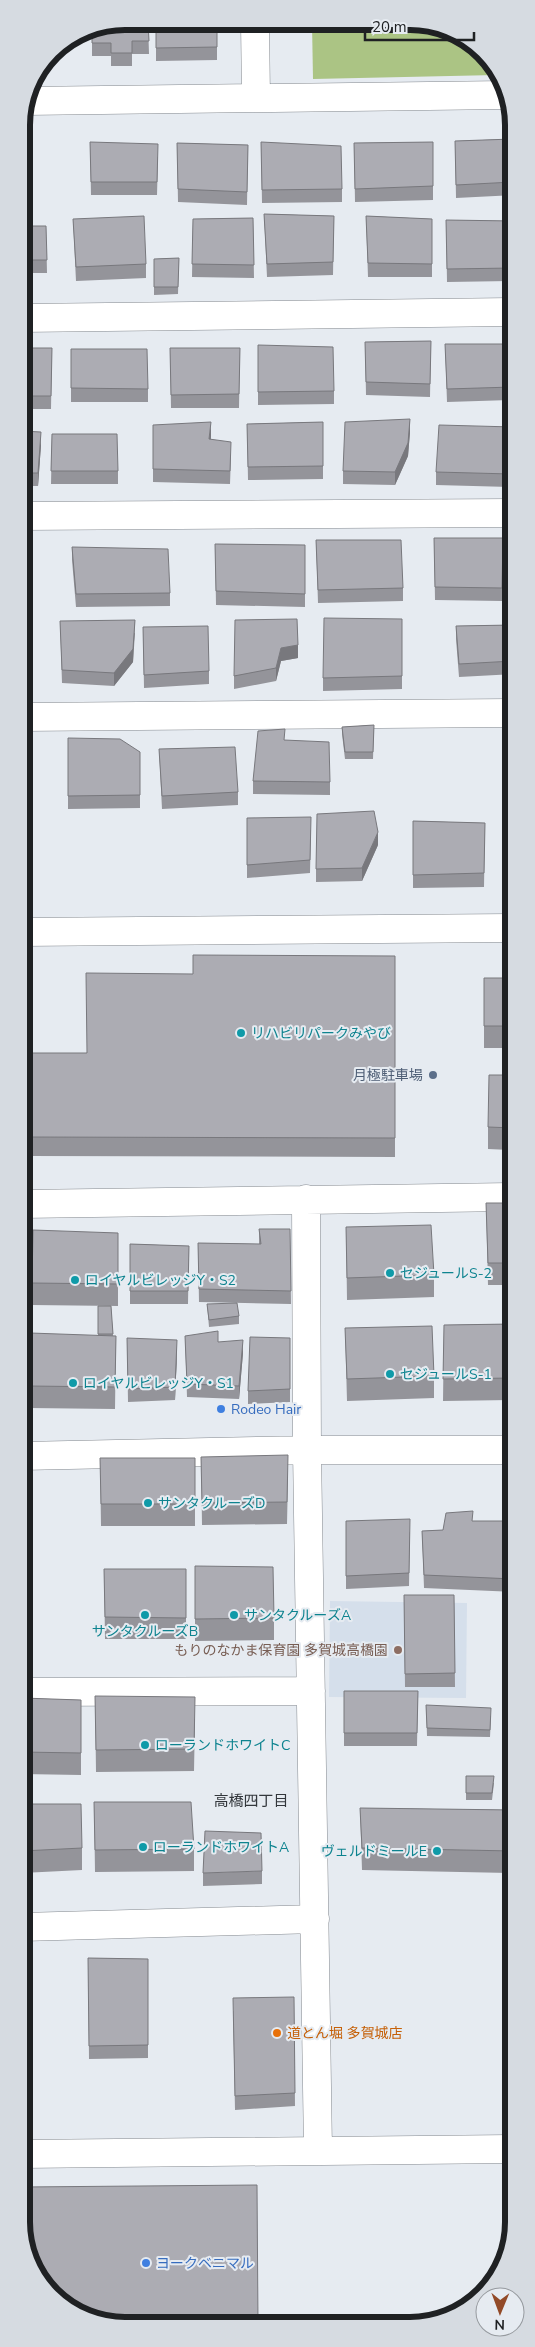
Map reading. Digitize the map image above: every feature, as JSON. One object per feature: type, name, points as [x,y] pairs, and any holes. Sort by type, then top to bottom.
[{"type":"street","points":[[254,30],[256,98]]},
{"type":"street","points":[[33,101],[500,95]]},
{"type":"street","points":[[30,318],[505,312]]},
{"type":"street","points":[[30,516],[505,513]]},
{"type":"street","points":[[30,717],[505,712]]},
{"type":"street","points":[[30,932],[505,928]]},
{"type":"street","points":[[30,1204],[505,1197]]},
{"type":"street","points":[[306,1200],[307,1450],[318,2150]]},
{"type":"street","points":[[30,1456],[307,1450],[505,1450]]},
{"type":"street","points":[[30,1692],[311,1691]]},
{"type":"street","points":[[30,1926],[315,1919]]},
{"type":"street","points":[[30,2154],[505,2149]]},
{"type":"shaded area","name":"もりのなかま保育園 多賀城高橋園","points":[[330,1601],[467,1603],[466,1698],[329,1697]]},
{"type":"green space","points":[[312,30],[416,30],[435,33],[458,43],[468,50],[481,62],[490,75],[313,79]]},
{"type":"building","points":[[148,30],[149,41],[132,41],[132,53],[111,53],[111,43],[92,43],[92,36],[106,32]]},
{"type":"building","points":[[156,30],[217,30],[217,47],[156,48]]},
{"type":"building","points":[[505,139],[505,182],[456,185],[455,141]]},
{"type":"building","points":[[90,142],[158,144],[157,182],[91,182]]},
{"type":"building","points":[[261,142],[341,146],[342,189],[262,190]]},
{"type":"building","points":[[433,142],[433,186],[355,189],[354,143]]},
{"type":"building","points":[[177,143],[248,145],[247,192],[178,189]]},
{"type":"building","points":[[264,214],[334,216],[333,262],[267,264]]},
{"type":"building","points":[[144,216],[146,264],[76,267],[73,219]]},
{"type":"building","points":[[366,216],[432,219],[432,264],[368,263]]},
{"type":"building","points":[[253,218],[254,265],[192,264],[193,219]]},
{"type":"building","points":[[446,220],[505,221],[505,268],[447,269]]},
{"type":"building","points":[[30,226],[46,226],[47,260],[30,260]]},
{"type":"building","points":[[179,258],[178,287],[154,287],[154,259]]},
{"type":"building","points":[[431,341],[430,384],[366,382],[365,342]]},
{"type":"building","points":[[445,344],[505,344],[505,387],[447,389]]},
{"type":"building","points":[[258,345],[333,347],[334,391],[258,392]]},
{"type":"building","points":[[30,348],[52,348],[51,396],[30,396]]},
{"type":"building","points":[[170,348],[240,348],[239,394],[171,395]]},
{"type":"building","points":[[71,349],[147,349],[148,389],[71,388]]},
{"type":"building","points":[[410,419],[408,443],[395,472],[343,471],[345,422]]},
{"type":"building","points":[[211,422],[209,439],[231,442],[230,471],[153,469],[153,425]]},
{"type":"building","points":[[323,422],[323,466],[248,467],[247,424]]},
{"type":"building","points":[[439,425],[505,427],[505,474],[436,472]]},
{"type":"building","points":[[30,431],[41,432],[38,473],[30,473]]},
{"type":"building","points":[[52,434],[117,434],[118,471],[51,471]]},
{"type":"building","points":[[434,538],[503,538],[502,588],[435,587]]},
{"type":"building","points":[[316,540],[401,540],[403,588],[318,590]]},
{"type":"building","points":[[215,544],[305,545],[305,594],[216,591]]},
{"type":"building","points":[[72,547],[168,549],[170,593],[76,594]]},
{"type":"building","points":[[324,618],[402,619],[402,676],[323,678]]},
{"type":"building","points":[[297,619],[298,645],[281,648],[276,668],[234,676],[235,620]]},
{"type":"building","points":[[135,620],[133,649],[114,673],[62,670],[60,621]]},
{"type":"building","points":[[505,625],[505,661],[459,664],[456,626]]},
{"type":"building","points":[[208,626],[209,671],[144,675],[143,627]]},
{"type":"building","points":[[374,725],[373,752],[345,752],[342,727]]},
{"type":"building","points":[[285,729],[284,740],[329,742],[330,782],[253,781],[258,731]]},
{"type":"building","points":[[68,738],[120,739],[140,752],[140,795],[68,796]]},
{"type":"building","points":[[235,747],[238,792],[162,796],[159,749]]},
{"type":"building","points":[[374,811],[378,832],[362,868],[316,869],[317,814]]},
{"type":"building","points":[[311,817],[310,860],[247,865],[247,818]]},
{"type":"building","points":[[413,821],[485,823],[484,873],[413,875]]},
{"type":"building","name":"リハビリパークみやび","points":[[193,955],[395,956],[395,1138],[30,1137],[30,1053],[87,1053],[86,973],[193,974]]},
{"type":"building","points":[[484,978],[505,978],[505,1026],[484,1026]]},
{"type":"building","points":[[489,1075],[505,1075],[505,1128],[488,1127]]},
{"type":"building","points":[[486,1203],[505,1203],[505,1263],[488,1263]]},
{"type":"building","points":[[431,1225],[434,1275],[347,1278],[346,1227]]},
{"type":"building","points":[[259,1229],[290,1229],[291,1291],[199,1289],[198,1243],[261,1244]]},
{"type":"building","points":[[33,1230],[118,1233],[118,1284],[32,1283]]},
{"type":"building","points":[[130,1244],[189,1246],[188,1291],[130,1291]]},
{"type":"building","points":[[237,1303],[239,1316],[209,1320],[207,1304]]},
{"type":"building","points":[[98,1306],[111,1306],[113,1334],[98,1334]]},
{"type":"building","points":[[505,1324],[505,1378],[443,1379],[444,1325]]},
{"type":"building","points":[[432,1326],[434,1376],[347,1379],[345,1328]]},
{"type":"building","points":[[218,1331],[218,1342],[243,1340],[239,1386],[187,1384],[185,1336]]},
{"type":"building","points":[[30,1333],[116,1336],[115,1387],[30,1386]]},
{"type":"building","points":[[250,1337],[290,1338],[290,1389],[248,1391]]},
{"type":"building","points":[[127,1338],[177,1340],[175,1387],[128,1389]]},
{"type":"building","points":[[288,1455],[287,1502],[202,1503],[201,1457]]},
{"type":"building","points":[[100,1458],[195,1458],[195,1504],[101,1504]]},
{"type":"building","points":[[473,1511],[472,1521],[505,1521],[505,1579],[424,1575],[422,1531],[443,1530],[446,1513]]},
{"type":"building","points":[[410,1519],[409,1573],[346,1576],[346,1521]]},
{"type":"building","points":[[195,1566],[273,1567],[274,1618],[195,1619]]},
{"type":"building","points":[[104,1569],[186,1569],[186,1618],[105,1617]]},
{"type":"building","points":[[404,1595],[454,1595],[455,1673],[405,1674]]},
{"type":"building","points":[[344,1691],[418,1691],[417,1733],[344,1733]]},
{"type":"building","points":[[95,1696],[195,1697],[194,1749],[96,1750]]},
{"type":"building","points":[[30,1698],[81,1700],[81,1753],[30,1752]]},
{"type":"building","points":[[426,1705],[491,1708],[490,1730],[427,1728]]},
{"type":"building","points":[[466,1776],[494,1776],[492,1793],[466,1793]]},
{"type":"building","points":[[94,1802],[191,1802],[194,1849],[95,1850]]},
{"type":"building","points":[[30,1804],[81,1804],[82,1848],[30,1851]]},
{"type":"building","points":[[360,1808],[505,1810],[505,1851],[362,1848]]},
{"type":"building","points":[[205,1831],[261,1833],[262,1871],[203,1873]]},
{"type":"building","points":[[88,1958],[148,1959],[148,2045],[89,2046]]},
{"type":"building","points":[[294,1997],[295,2093],[235,2096],[233,1998]]},
{"type":"building","name":"ヨークベニマル","points":[[257,2185],[258,2317],[125,2317],[94,2312],[77,2304],[54,2285],[37,2258],[31,2234],[30,2187]]},
{"type":"place","name":"リハビリパークみやび","points":[[241,1033]]},
{"type":"place","name":"月極駐車場","points":[[433,1075]]},
{"type":"place","name":"セジュールS-2","points":[[390,1273]]},
{"type":"place","name":"ロイヤルビレッジY・S2","points":[[75,1280]]},
{"type":"place","name":"セジュールS-1","points":[[390,1374]]},
{"type":"place","name":"ロイヤルビレッジY・S1","points":[[73,1383]]},
{"type":"place","name":"Rodeo Hair","points":[[221,1409]]},
{"type":"place","name":"サンタクルーズD","points":[[148,1503]]},
{"type":"place","name":"サンタクルーズB","points":[[145,1615]]},
{"type":"place","name":"サンタクルーズA","points":[[234,1615]]},
{"type":"place","name":"もりのなかま保育園 多賀城高橋園","points":[[398,1650]]},
{"type":"place","name":"ローランドホワイトC","points":[[145,1745]]},
{"type":"place","name":"ローランドホワイトA","points":[[143,1847]]},
{"type":"place","name":"ヴェルドミールE","points":[[437,1851]]},
{"type":"place","name":"道とん堀 多賀城店","points":[[277,2033]]},
{"type":"place","name":"ヨークベニマル","points":[[146,2263]]},
{"type":"district","name":"高橋四丁目","points":[[251,1801]]}]
